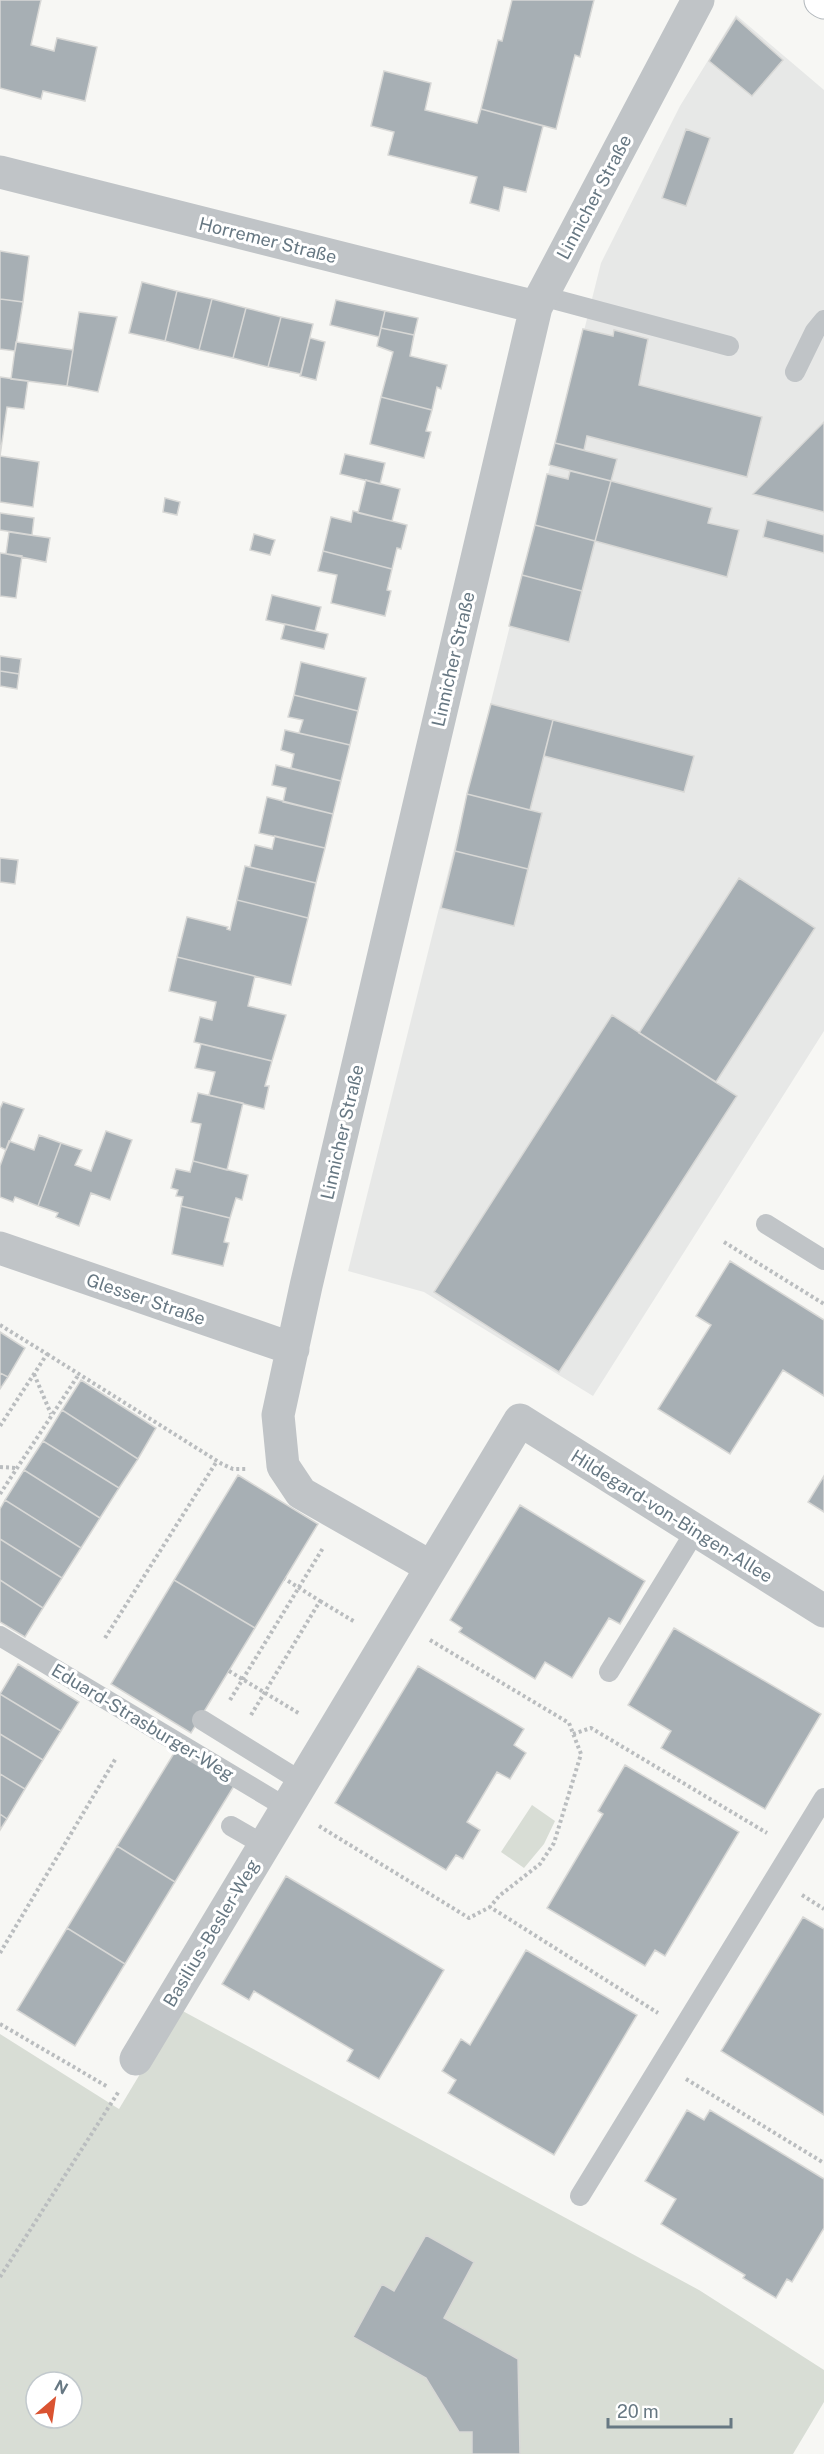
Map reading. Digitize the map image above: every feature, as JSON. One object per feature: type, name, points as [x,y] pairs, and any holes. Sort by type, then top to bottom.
[{"type":"street","name":"Linnicher Straße","points":[[293,1349],[539,301],[698,0]]},
{"type":"street","name":"Horremer Straße","points":[[0,172],[539,301]]},
{"type":"street","name":"Glesser Straße","points":[[0,1248],[293,1349]]},
{"type":"street","points":[[293,1349],[278,1415],[282,1466],[301,1493],[431,1567]]},
{"type":"street","name":"Hildegard-von-Bingen-Allee","points":[[520,1420],[824,1611]]},
{"type":"street","name":"Basilius-Besler-Weg","points":[[136,2059],[520,1420]]},
{"type":"lane","points":[[539,301],[729,346]]},
{"type":"lane","points":[[795,372],[815,331],[824,320]]},
{"type":"lane","points":[[766,1224],[824,1260]]},
{"type":"lane","points":[[609,1672],[696,1530]]},
{"type":"lane","name":"Eduard-Strasburger-Weg","points":[[0,1636],[294,1795]]},
{"type":"lane","points":[[208,1724],[235,1742],[294,1795]]},
{"type":"lane","points":[[580,2196],[824,1798]]},
{"type":"lane","points":[[231,1826],[264,1845]]},
{"type":"path","points":[[724,1242],[824,1304]]},
{"type":"path","points":[[0,1325],[227,1466]]},
{"type":"path","points":[[0,1426],[47,1354]]},
{"type":"path","points":[[34,1374],[51,1415]]},
{"type":"path","points":[[0,1494],[79,1374]]},
{"type":"path","points":[[105,1638],[217,1461]]},
{"type":"path","points":[[0,1467],[17,1468]]},
{"type":"path","points":[[208,1724],[243,1680],[342,1516]]},
{"type":"path","points":[[235,1742],[320,1601],[285,1579]]},
{"type":"path","points":[[294,1795],[469,1918],[490,1907],[499,1896],[540,1864],[554,1843],[581,1754],[569,1723],[399,1621]]},
{"type":"path","points":[[229,1671],[264,1693]]},
{"type":"path","points":[[573,1734],[591,1728],[793,1848]]},
{"type":"path","points":[[0,1953],[116,1758]]},
{"type":"path","points":[[490,1907],[683,2029]]},
{"type":"path","points":[[0,2024],[69,2066],[118,2092]]},
{"type":"path","points":[[0,2277],[118,2092],[136,2059]]},
{"type":"path","points":[[662,2064],[824,2163]]},
{"type":"shaded area","points":[[736,15],[824,90],[824,1031],[593,1396],[424,1292],[348,1271],[601,263],[680,106]]},
{"type":"shaded area","points":[[532,1805],[555,1821],[544,1844],[524,1868],[501,1852]]},
{"type":"shaded area","points":[[179,2009],[699,2290],[824,2370],[824,2402],[793,2454],[0,2454],[0,2034],[119,2109]]},
{"type":"building","points":[[0,0],[41,0],[31,45],[54,51],[57,38],[97,47],[85,101],[43,91],[41,99],[0,88]]},
{"type":"building","points":[[512,0],[594,0],[580,57],[575,55],[556,129],[481,109],[498,40],[502,41]]},
{"type":"building","points":[[736,18],[783,60],[752,96],[709,61]]},
{"type":"building","points":[[384,71],[431,83],[425,110],[477,123],[481,109],[543,126],[526,192],[504,187],[499,211],[470,203],[477,177],[388,155],[394,132],[371,126]]},
{"type":"building","points":[[686,129],[710,138],[686,206],[662,198]]},
{"type":"building","points":[[0,251],[29,256],[23,302],[0,299]]},
{"type":"building","points":[[142,282],[177,291],[165,341],[129,333]]},
{"type":"building","points":[[177,291],[212,299],[199,350],[165,341]]},
{"type":"building","points":[[0,299],[23,302],[15,351],[0,349]]},
{"type":"building","points":[[212,299],[246,308],[233,358],[199,350]]},
{"type":"building","points":[[336,300],[385,311],[379,337],[330,325]]},
{"type":"building","points":[[246,308],[281,317],[268,367],[233,358]]},
{"type":"building","points":[[385,311],[418,318],[414,335],[381,328]]},
{"type":"building","points":[[79,312],[117,317],[98,392],[67,386]]},
{"type":"building","points":[[281,317],[313,324],[301,374],[268,367]]},
{"type":"building","points":[[381,328],[414,335],[410,356],[447,365],[441,389],[437,387],[432,410],[381,397],[393,352],[377,346]]},
{"type":"building","points":[[583,329],[613,336],[614,330],[648,339],[639,385],[762,417],[747,477],[587,436],[584,450],[555,443]]},
{"type":"building","points":[[310,338],[325,342],[316,380],[300,376]]},
{"type":"building","points":[[16,342],[73,350],[67,386],[11,379]]},
{"type":"building","points":[[0,377],[28,381],[24,409],[7,407],[0,456]]},
{"type":"building","points":[[381,397],[432,410],[426,431],[431,432],[424,458],[370,444]]},
{"type":"building","points":[[824,422],[824,512],[753,494]]},
{"type":"building","points":[[555,443],[617,459],[611,481],[549,465]]},
{"type":"building","points":[[345,454],[385,463],[380,484],[340,474]]},
{"type":"building","points":[[0,456],[39,462],[33,507],[0,502]]},
{"type":"building","points":[[570,471],[611,481],[595,541],[535,525],[547,474],[568,479]]},
{"type":"building","points":[[366,480],[400,489],[392,521],[358,513]]},
{"type":"building","points":[[611,481],[712,508],[708,523],[739,530],[727,577],[595,541]]},
{"type":"building","points":[[165,498],[180,502],[177,515],[163,512]]},
{"type":"building","points":[[353,511],[407,525],[401,549],[397,548],[392,569],[323,551],[331,517],[351,522]]},
{"type":"building","points":[[0,513],[34,518],[32,535],[0,530]]},
{"type":"building","points":[[767,520],[824,535],[824,553],[763,537]]},
{"type":"building","points":[[535,525],[595,541],[582,591],[522,575]]},
{"type":"building","points":[[9,532],[50,538],[46,562],[6,554]]},
{"type":"building","points":[[254,534],[275,540],[270,555],[250,550]]},
{"type":"building","points":[[323,551],[392,569],[387,590],[391,591],[385,616],[331,603],[337,575],[318,571]]},
{"type":"building","points":[[0,553],[22,556],[16,598],[0,596]]},
{"type":"building","points":[[522,575],[582,591],[569,642],[509,626]]},
{"type":"building","points":[[272,595],[321,607],[315,631],[266,620]]},
{"type":"building","points":[[285,624],[328,634],[324,649],[281,639]]},
{"type":"building","points":[[0,656],[21,659],[19,674],[0,671]]},
{"type":"building","points":[[301,662],[366,678],[358,711],[294,695]]},
{"type":"building","points":[[0,671],[19,674],[17,689],[0,686]]},
{"type":"building","points":[[294,695],[358,711],[350,745],[299,733],[303,720],[288,717]]},
{"type":"building","points":[[491,704],[553,720],[530,810],[467,794]]},
{"type":"building","points":[[553,720],[694,756],[684,792],[544,756]]},
{"type":"building","points":[[285,730],[350,745],[341,781],[291,768],[294,754],[281,750]]},
{"type":"building","points":[[276,765],[341,781],[333,814],[283,802],[286,788],[272,785]]},
{"type":"building","points":[[467,794],[542,813],[528,869],[455,851]]},
{"type":"building","points":[[267,797],[333,814],[325,848],[259,833]]},
{"type":"building","points":[[275,836],[325,848],[316,883],[250,867],[255,845],[272,849]]},
{"type":"building","points":[[455,851],[528,869],[514,926],[441,908]]},
{"type":"building","points":[[0,858],[18,860],[15,884],[0,882]]},
{"type":"building","points":[[245,866],[316,883],[308,918],[237,900]]},
{"type":"building","points":[[739,878],[815,928],[716,1082],[639,1033]]},
{"type":"building","points":[[237,900],[308,918],[291,985],[177,957],[187,917],[228,927],[227,929],[230,930]]},
{"type":"building","points":[[177,957],[255,976],[248,1006],[286,1015],[272,1061],[194,1042],[200,1017],[212,1020],[216,1002],[169,991]]},
{"type":"building","points":[[612,1015],[737,1096],[559,1372],[434,1292]]},
{"type":"building","points":[[201,1044],[272,1061],[265,1086],[269,1086],[264,1109],[209,1095],[215,1072],[195,1068]]},
{"type":"building","points":[[198,1093],[243,1103],[227,1170],[193,1161],[201,1124],[191,1122]]},
{"type":"building","points":[[3,1102],[24,1109],[6,1150],[0,1147],[0,1109]]},
{"type":"building","points":[[106,1131],[132,1140],[110,1200],[91,1193],[79,1226],[56,1217],[58,1213],[38,1206],[61,1143],[82,1150],[75,1165],[91,1171]]},
{"type":"building","points":[[39,1135],[61,1143],[38,1206],[15,1197],[13,1202],[0,1197],[0,1166],[9,1141],[34,1150]]},
{"type":"building","points":[[193,1161],[248,1175],[242,1200],[236,1198],[230,1218],[181,1206],[183,1197],[176,1196],[178,1190],[171,1188],[176,1169],[190,1172]]},
{"type":"building","points":[[181,1206],[230,1218],[224,1242],[229,1243],[223,1266],[172,1254]]},
{"type":"building","points":[[730,1261],[824,1320],[824,1396],[783,1370],[730,1454],[658,1409],[711,1325],[696,1316]]},
{"type":"building","points":[[0,1332],[25,1348],[8,1377],[0,1373]]},
{"type":"building","points":[[0,1373],[8,1377],[0,1389]]},
{"type":"building","points":[[81,1380],[156,1428],[138,1459],[62,1410]]},
{"type":"building","points":[[62,1410],[138,1459],[119,1488],[43,1441]]},
{"type":"building","points":[[43,1441],[119,1488],[100,1518],[24,1470]]},
{"type":"building","points":[[24,1470],[100,1518],[81,1548],[5,1500]]},
{"type":"building","points":[[238,1475],[318,1524],[255,1628],[174,1580]]},
{"type":"building","points":[[824,1476],[824,1512],[808,1502]]},
{"type":"building","points":[[5,1500],[81,1548],[62,1578],[0,1539],[0,1509]]},
{"type":"building","points":[[520,1505],[645,1581],[620,1624],[609,1618],[572,1678],[545,1662],[535,1679],[459,1632],[462,1628],[450,1620]]},
{"type":"building","points":[[0,1539],[62,1578],[43,1608],[0,1580]]},
{"type":"building","points":[[0,1580],[43,1608],[25,1637],[0,1622]]},
{"type":"building","points":[[174,1580],[255,1628],[191,1733],[111,1684]]},
{"type":"building","points":[[674,1628],[821,1714],[765,1809],[661,1748],[671,1731],[628,1705]]},
{"type":"building","points":[[18,1664],[79,1702],[61,1731],[0,1694]]},
{"type":"building","points":[[418,1666],[524,1729],[514,1745],[526,1753],[510,1779],[497,1772],[467,1822],[480,1830],[463,1859],[456,1855],[446,1870],[335,1803]]},
{"type":"building","points":[[0,1694],[61,1731],[43,1760],[0,1734]]},
{"type":"building","points":[[0,1734],[43,1760],[25,1789],[0,1774]]},
{"type":"building","points":[[176,1750],[234,1786],[175,1882],[117,1846]]},
{"type":"building","points":[[625,1765],[739,1832],[665,1956],[655,1950],[645,1966],[547,1908],[603,1814],[598,1811]]},
{"type":"building","points":[[0,1774],[25,1789],[7,1819],[0,1814]]},
{"type":"building","points":[[0,1814],[7,1819],[0,1830]]},
{"type":"building","points":[[117,1846],[175,1882],[125,1964],[67,1928]]},
{"type":"building","points":[[286,1876],[444,1970],[379,2079],[347,2061],[353,2050],[254,1991],[249,2000],[222,1984]]},
{"type":"building","points":[[803,1917],[824,1929],[824,2115],[721,2051]]},
{"type":"building","points":[[67,1928],[125,1964],[75,2046],[17,2010]]},
{"type":"building","points":[[526,1950],[637,2015],[554,2155],[448,2093],[456,2080],[442,2071],[461,2039],[470,2045]]},
{"type":"building","points":[[687,2110],[704,2120],[710,2110],[824,2179],[824,2228],[792,2282],[787,2279],[776,2298],[743,2278],[745,2275],[661,2224],[676,2199],[645,2181]]},
{"type":"building","points":[[426,2235],[474,2262],[444,2318],[518,2359],[520,2454],[472,2454],[472,2432],[459,2432],[426,2378],[353,2337],[382,2284],[394,2291]]}]
